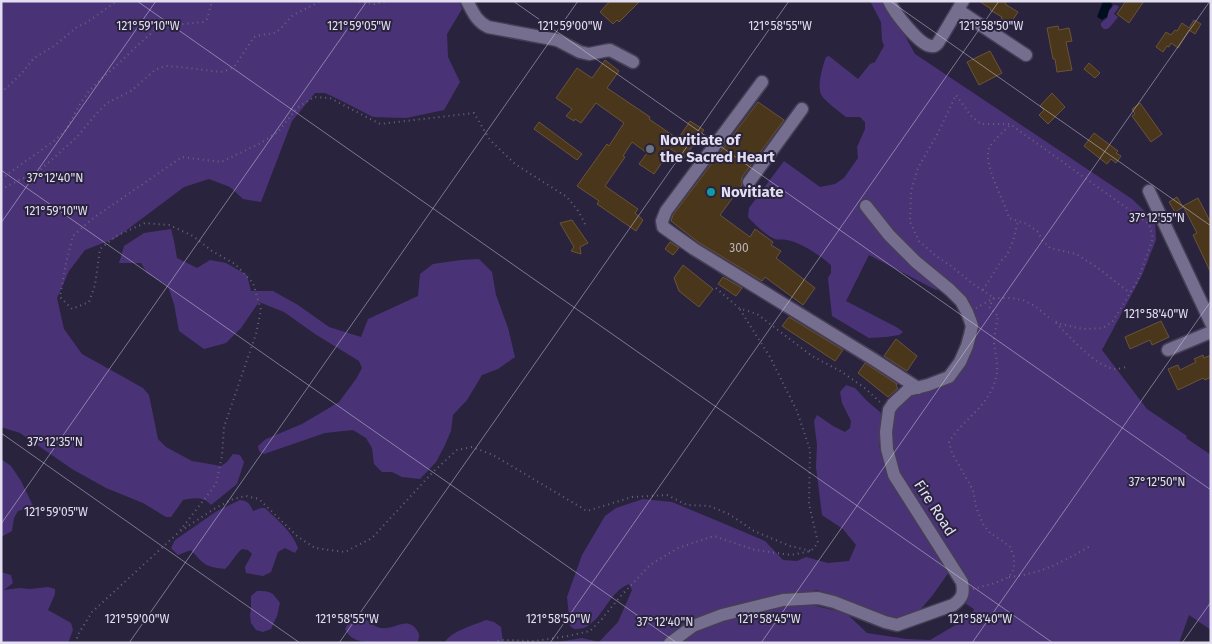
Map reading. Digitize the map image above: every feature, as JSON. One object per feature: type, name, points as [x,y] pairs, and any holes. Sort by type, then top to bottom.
[{"type":"street","points":[[467,1],[479,21],[488,27],[557,40],[580,52],[589,54],[610,50],[633,62]]},
{"type":"street","points":[[889,1],[910,30],[920,40],[931,46],[935,46],[938,43],[960,6],[1026,54]]},
{"type":"street","points":[[762,82],[666,210],[662,221],[663,227],[702,255],[918,388]]},
{"type":"street","points":[[748,182],[802,109]]},
{"type":"street","points":[[1149,191],[1211,323]]},
{"type":"street","points":[[866,206],[889,235],[916,262],[961,301],[972,326],[960,362],[949,377],[908,390],[893,404],[890,410]]},
{"type":"street","points":[[1168,350],[1211,332]]},
{"type":"street","name":"Fire Road","points":[[890,410],[886,432],[886,449],[894,475],[962,582],[964,592]]},
{"type":"street","points":[[670,643],[693,626],[722,615],[783,600],[818,598],[897,625],[953,605],[960,600],[964,592]]},
{"type":"path","points":[[1,93],[22,73],[34,58],[54,46],[77,27],[118,1]]},
{"type":"path","points":[[1,179],[54,141],[66,130],[89,91],[156,29],[175,24],[203,22],[207,19],[212,1]]},
{"type":"path","points":[[1,190],[39,171],[77,137],[97,112],[107,103],[130,91],[155,70],[164,66],[221,72],[228,70],[234,67],[254,37],[275,33],[293,15],[321,1]]},
{"type":"path","points":[[354,1],[374,4],[390,1]]},
{"type":"path","points":[[967,312],[994,298],[1011,298],[1023,300],[1035,306],[1060,324],[1083,329],[1103,328],[1113,321],[1138,280],[1153,238],[1149,224],[1010,124],[981,124],[972,117],[956,95],[938,133],[918,168],[911,191],[910,222],[920,241],[936,256],[994,298]]},
{"type":"path","points":[[75,643],[92,612],[178,532],[216,484],[222,456],[224,427],[256,334],[261,310],[252,283],[235,264],[212,251],[193,236],[169,225],[145,223],[116,236],[100,249],[95,285],[89,302],[72,309],[60,297],[66,263],[73,236],[92,219],[182,157],[221,162],[259,144],[278,132],[297,108],[314,97],[330,98],[380,124],[474,114],[490,140],[515,164],[568,197],[585,224]]},
{"type":"path","points":[[1010,124],[990,147],[988,158],[994,184],[1009,218],[1027,224],[1038,232],[1042,240],[1050,248],[1076,254],[1098,268],[1130,293]]},
{"type":"path","points":[[983,290],[1000,261],[1007,255],[1013,242],[1018,222]]},
{"type":"path","points":[[493,643],[501,640],[535,641],[590,631],[650,565],[678,548],[714,536],[755,550],[791,555],[811,551],[818,543],[809,504],[810,450],[797,411],[770,357],[739,308],[716,288]]},
{"type":"path","points":[[994,298],[989,306],[998,316],[994,341],[997,360],[996,377],[992,390],[981,408],[953,435],[949,442],[952,453],[973,490],[976,507],[983,524],[990,533],[1010,547],[1014,557],[1014,569],[1009,577]]},
{"type":"path","points":[[739,308],[757,314],[812,356],[842,372],[866,389],[890,410]]},
{"type":"path","points":[[1053,320],[1089,355],[1108,367],[1116,369],[1126,367]]},
{"type":"path","points":[[178,532],[214,509],[233,499],[246,496],[259,499],[297,536],[315,548],[345,552],[372,538],[433,472],[457,450],[472,447],[493,455],[587,511],[632,497],[666,495],[686,505],[709,506],[729,514],[754,531],[790,546],[811,551]]},
{"type":"path","points":[[964,592],[1009,577],[1023,576],[1053,567],[1092,545]]},
{"type":"shaded area","points":[[1,1],[459,1],[462,9],[447,34],[448,57],[460,82],[444,110],[406,118],[373,117],[325,93],[315,93],[292,121],[261,202],[243,199],[230,187],[209,179],[184,187],[116,238],[85,250],[69,271],[57,298],[64,329],[82,354],[143,388],[149,395],[158,439],[166,447],[192,461],[221,466],[233,454],[240,455],[244,462],[237,484],[211,505],[202,499],[183,500],[171,517],[166,517],[143,503],[106,488],[72,469],[20,433],[1,427]]},
{"type":"shaded area","points":[[870,1],[886,1],[915,54],[1132,199],[1155,221],[1156,240],[1142,275],[1102,350],[1147,409],[1211,455],[1211,630],[1189,615],[1179,643],[552,643],[582,638],[599,642],[618,622],[632,590],[629,584],[611,598],[592,623],[581,629],[574,629],[570,626],[567,597],[582,555],[605,516],[616,508],[643,499],[672,502],[765,541],[783,560],[797,561],[806,557],[828,563],[849,561],[856,545],[843,529],[822,515],[816,467],[817,445],[814,421],[817,415],[845,432],[850,428],[851,421],[842,403],[840,392],[846,385],[855,388],[880,412],[884,420],[879,430],[879,447],[889,476],[949,572],[920,610],[904,618],[891,619],[837,596],[817,590],[803,593],[812,605],[846,613],[867,633],[907,639],[930,640],[971,616],[974,609],[960,600],[963,592],[887,449],[893,404],[949,377],[972,326],[945,286],[936,290],[869,255],[846,301],[903,332],[899,335],[869,338],[832,316],[828,278],[831,273],[831,265],[798,243],[772,238],[748,217],[749,208],[784,161],[820,187],[835,184],[844,178],[858,158],[857,147],[865,129],[865,122],[860,117],[846,117],[830,104],[820,92],[820,82],[826,57],[829,56],[858,79],[870,64],[875,62],[884,46],[881,22]]},
{"type":"shaded area","points":[[1114,5],[1119,7],[1114,14],[1118,17],[1110,27],[1104,29],[1101,23],[1107,18],[1109,11]]},
{"type":"shaded area","points":[[171,229],[177,258],[197,268],[210,260],[226,263],[247,275],[251,291],[273,291],[298,305],[329,327],[361,337],[368,319],[418,296],[420,274],[433,264],[479,259],[492,272],[496,295],[508,328],[515,357],[498,369],[482,375],[467,400],[453,415],[451,431],[436,462],[420,479],[402,477],[392,472],[382,472],[374,464],[372,448],[366,438],[353,430],[325,433],[264,454],[259,451],[258,446],[266,439],[302,424],[339,402],[362,368],[359,361],[284,312],[259,302],[241,328],[226,343],[204,349],[179,331],[174,304],[168,286],[147,273],[141,263],[119,263],[124,246],[144,233]]},
{"type":"shaded area","points":[[1,459],[11,466],[21,481],[33,506],[18,511],[14,518],[12,531],[3,536],[1,536]]},
{"type":"shaded area","points":[[240,500],[248,503],[253,511],[265,508],[284,526],[298,548],[295,553],[285,548],[278,552],[271,572],[263,576],[246,573],[245,567],[252,554],[248,550],[242,549],[237,553],[225,569],[206,564],[191,550],[178,555],[171,548],[175,540],[217,511]]},
{"type":"shaded area","points":[[1,572],[11,575],[13,583],[4,590],[48,587],[55,589],[55,594],[48,610],[71,623],[73,630],[68,643],[1,643]]},
{"type":"shaded area","points":[[257,591],[271,593],[280,603],[271,629],[263,632],[256,630],[251,623],[251,596]]},
{"type":"shaded area","points":[[355,617],[363,618],[381,628],[410,624],[418,632],[417,643],[365,642],[357,640],[350,636],[345,629],[348,623]]},
{"type":"shaded area","points":[[486,620],[494,622],[501,627],[503,643],[444,643],[452,635]]},
{"type":"water","points":[[1103,1],[1111,1],[1112,6],[1107,17],[1102,20],[1097,17]]},
{"type":"building","points":[[610,1],[640,1],[619,22],[617,20],[613,24],[600,12]]},
{"type":"building","points":[[979,1],[1007,1],[1005,4],[1018,12],[1010,24]]},
{"type":"building","points":[[1126,1],[1144,1],[1129,23],[1117,14]]},
{"type":"building","points":[[1194,20],[1201,24],[1195,34],[1189,30],[1178,48],[1171,43],[1163,52],[1156,47],[1166,32],[1171,35],[1175,30],[1177,31],[1182,23],[1189,28]]},
{"type":"building","points":[[1058,26],[1059,30],[1069,28],[1072,41],[1066,42],[1072,70],[1057,72],[1047,28]]},
{"type":"building","points":[[990,51],[1002,73],[979,85],[967,62]]},
{"type":"building","points":[[605,60],[619,71],[607,88],[650,117],[649,119],[678,139],[690,121],[704,130],[684,158],[671,149],[654,174],[639,164],[647,153],[632,142],[623,156],[625,157],[605,186],[638,209],[635,213],[643,220],[636,231],[597,204],[599,201],[577,186],[607,144],[609,146],[624,123],[596,103],[581,123],[575,119],[574,121],[566,116],[572,109],[556,98],[577,68],[592,78]]},
{"type":"building","points":[[1089,63],[1100,73],[1095,78],[1084,69]]},
{"type":"building","points":[[1052,93],[1065,107],[1048,124],[1039,115],[1044,110],[1040,106]]},
{"type":"building","name":"Novitiate","points":[[758,102],[784,120],[742,177],[742,185],[720,215],[750,237],[755,229],[773,242],[771,245],[781,251],[776,258],[815,288],[803,305],[765,277],[762,281],[698,242],[671,221],[673,215]]},
{"type":"building","points":[[1140,103],[1162,134],[1151,142],[1132,116],[1135,114],[1132,109]]},
{"type":"building","points":[[539,122],[582,154],[577,160],[534,129]]},
{"type":"building","points":[[1094,133],[1118,151],[1116,153],[1121,156],[1116,163],[1111,159],[1107,164],[1084,146]]},
{"type":"building","points":[[1177,197],[1183,207],[1175,212],[1169,202]]},
{"type":"building","points":[[1198,198],[1211,223],[1211,273],[1193,235],[1197,233],[1183,206]]},
{"type":"building","points":[[572,220],[588,243],[580,247],[581,254],[571,251],[574,247],[560,223]]},
{"type":"building","points":[[670,242],[679,248],[673,255],[665,249]]},
{"type":"building","points":[[683,265],[713,289],[699,307],[679,291],[674,278]]},
{"type":"building","points":[[723,277],[742,288],[736,296],[718,284]]},
{"type":"building","points":[[789,317],[843,350],[835,361],[782,326]]},
{"type":"building","points":[[1161,321],[1169,337],[1152,345],[1150,340],[1130,349],[1125,337]]},
{"type":"building","points":[[896,339],[917,356],[907,371],[884,356]]},
{"type":"building","points":[[1203,355],[1204,358],[1211,355],[1211,377],[1205,380],[1203,378],[1178,390],[1168,369],[1178,365],[1180,370],[1196,362],[1194,359]]},
{"type":"building","points":[[865,363],[897,384],[898,388],[888,397],[858,373]]},
{"type":"place","name":"Novitiate of the Sacred Heart","points":[[650,149]]},
{"type":"place","name":"Novitiate","points":[[711,192]]}]
